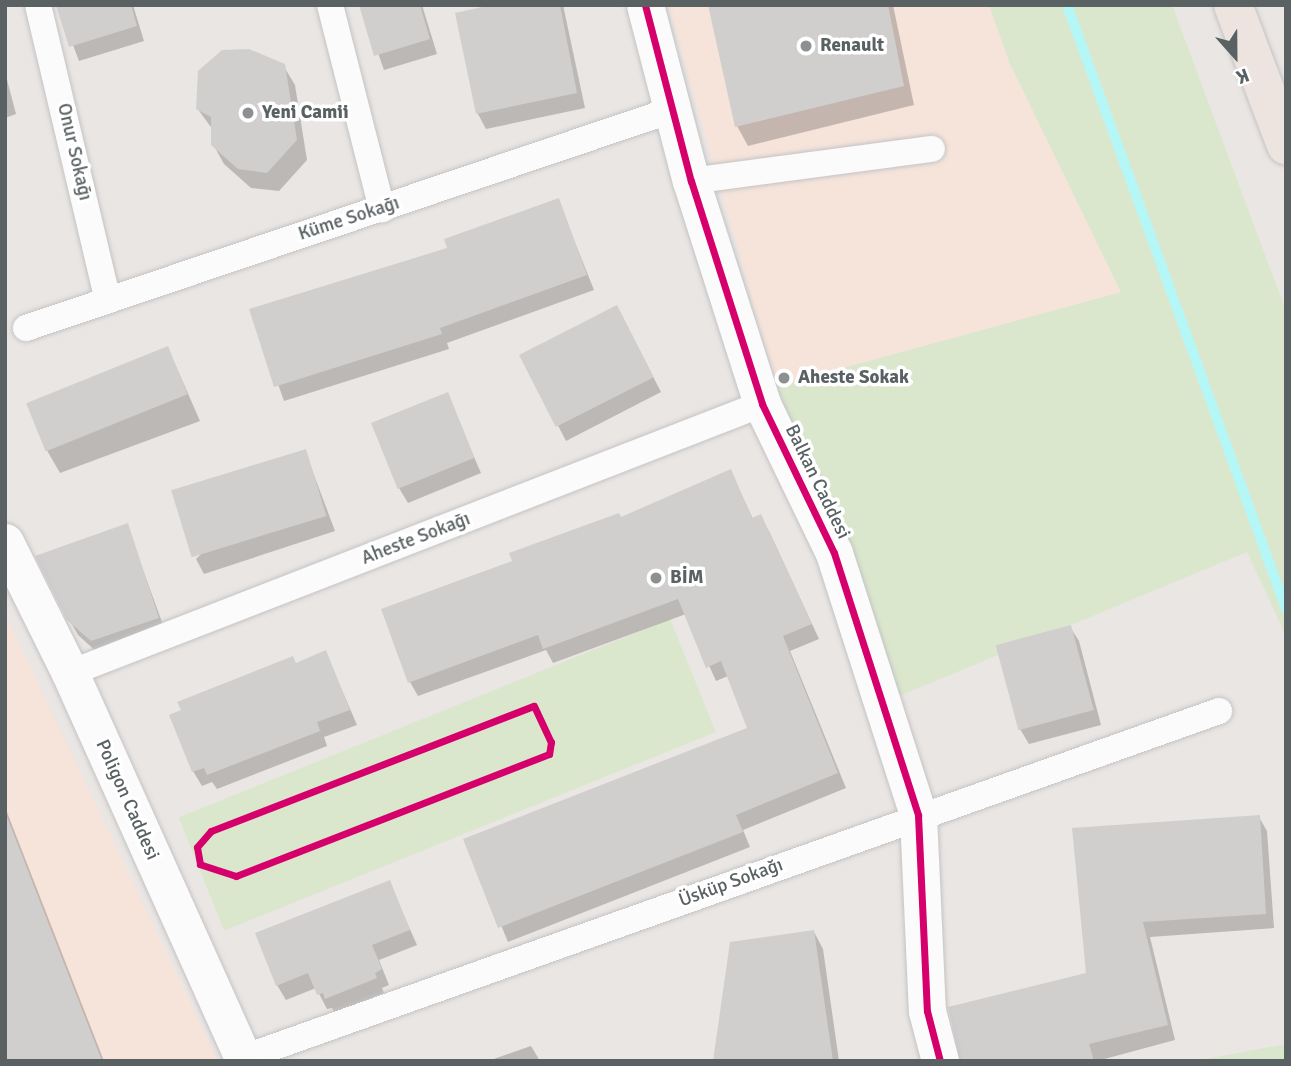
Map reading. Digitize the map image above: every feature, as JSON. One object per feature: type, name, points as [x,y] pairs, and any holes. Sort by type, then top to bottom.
[{"type":"highway","points":[[1233,5],[1286,145]]},
{"type":"street","name":"Onur Sokağı","points":[[38,5],[108,300]]},
{"type":"street","points":[[330,5],[382,209]]},
{"type":"street","name":"Balkan Caddesi","points":[[645,5],[691,181],[762,404],[834,553],[918,815],[927,1011],[940,1061]]},
{"type":"street","name":"Küme Sokağı","points":[[26,327],[672,110]]},
{"type":"street","points":[[691,181],[932,149]]},
{"type":"street","name":"Aheste Sokağı","points":[[70,673],[762,404]]},
{"type":"street","name":"Poligon Caddesi","points":[[5,542],[70,673],[244,1059]]},
{"type":"street","name":"Üsküp Sokağı","points":[[244,1059],[918,815],[1219,711]]},
{"type":"shaded area","points":[[668,5],[989,5],[1010,64],[1121,293],[777,386]]},
{"type":"shaded area","points":[[5,614],[218,1061],[5,1061]]},
{"type":"green space","points":[[989,5],[1172,5],[1286,311],[1286,636],[1247,552],[897,697],[777,386],[1121,292],[1010,64]]},
{"type":"green space","points":[[670,619],[716,732],[224,931],[179,818]]},
{"type":"green space","points":[[1286,1044],[1286,1061],[1195,1061]]},
{"type":"building","points":[[56,5],[131,5],[137,26],[69,47]]},
{"type":"building","points":[[359,5],[420,5],[430,39],[374,56]]},
{"type":"building","points":[[491,5],[560,5],[577,93],[476,114],[455,13]]},
{"type":"building","name":"Renault","points":[[708,5],[888,5],[904,86],[735,127]]},
{"type":"building","name":"Yeni Camii","points":[[249,49],[285,64],[297,140],[267,173],[238,169],[211,145],[211,117],[196,109],[198,71],[222,50]]},
{"type":"building","points":[[559,198],[587,275],[440,328],[442,334],[274,387],[249,309],[447,248],[444,239]]},
{"type":"building","points":[[617,305],[654,377],[556,427],[519,355]]},
{"type":"building","points":[[168,346],[187,394],[46,452],[26,403]]},
{"type":"building","points":[[448,392],[475,458],[398,489],[371,423]]},
{"type":"building","points":[[306,449],[326,516],[192,557],[171,490]]},
{"type":"building","points":[[731,469],[752,518],[761,514],[812,624],[783,636],[838,773],[736,815],[743,832],[498,928],[463,839],[747,728],[721,661],[706,668],[678,599],[543,649],[538,635],[408,683],[381,609],[512,561],[509,553],[619,513],[621,517]]},
{"type":"building","points":[[128,523],[159,618],[91,641],[67,620],[35,556]]},
{"type":"building","points":[[1071,625],[1094,710],[1018,730],[996,645]]},
{"type":"building","points":[[326,650],[350,710],[317,722],[320,731],[207,775],[204,768],[192,772],[169,715],[181,710],[177,702],[293,656],[296,663]]},
{"type":"building","points":[[1260,815],[1266,914],[1143,922],[1168,1025],[1089,1044],[1094,1061],[960,1061],[948,1007],[1086,973],[1072,828]]},
{"type":"building","points":[[7,817],[102,1061],[5,1061]]},
{"type":"building","points":[[390,880],[410,930],[372,945],[382,969],[375,973],[377,978],[325,999],[323,993],[317,995],[308,973],[276,986],[255,933]]},
{"type":"building","points":[[814,930],[833,1061],[713,1061],[730,942]]},
{"type":"waterway","points":[[1067,5],[1286,609]]},
{"type":"cycle path","points":[[645,5],[691,181],[762,404],[834,553],[918,815],[927,1011],[940,1061]]},
{"type":"cycle path","points":[[534,706],[551,742],[549,754],[236,876],[200,864],[197,847],[211,831],[534,706]]},
{"type":"place","name":"Renault","points":[[806,46]]},
{"type":"place","name":"Yeni Camii","points":[[248,113]]},
{"type":"place","name":"Aheste Sokak","points":[[784,378]]},
{"type":"place","name":"BİM","points":[[656,578]]}]
